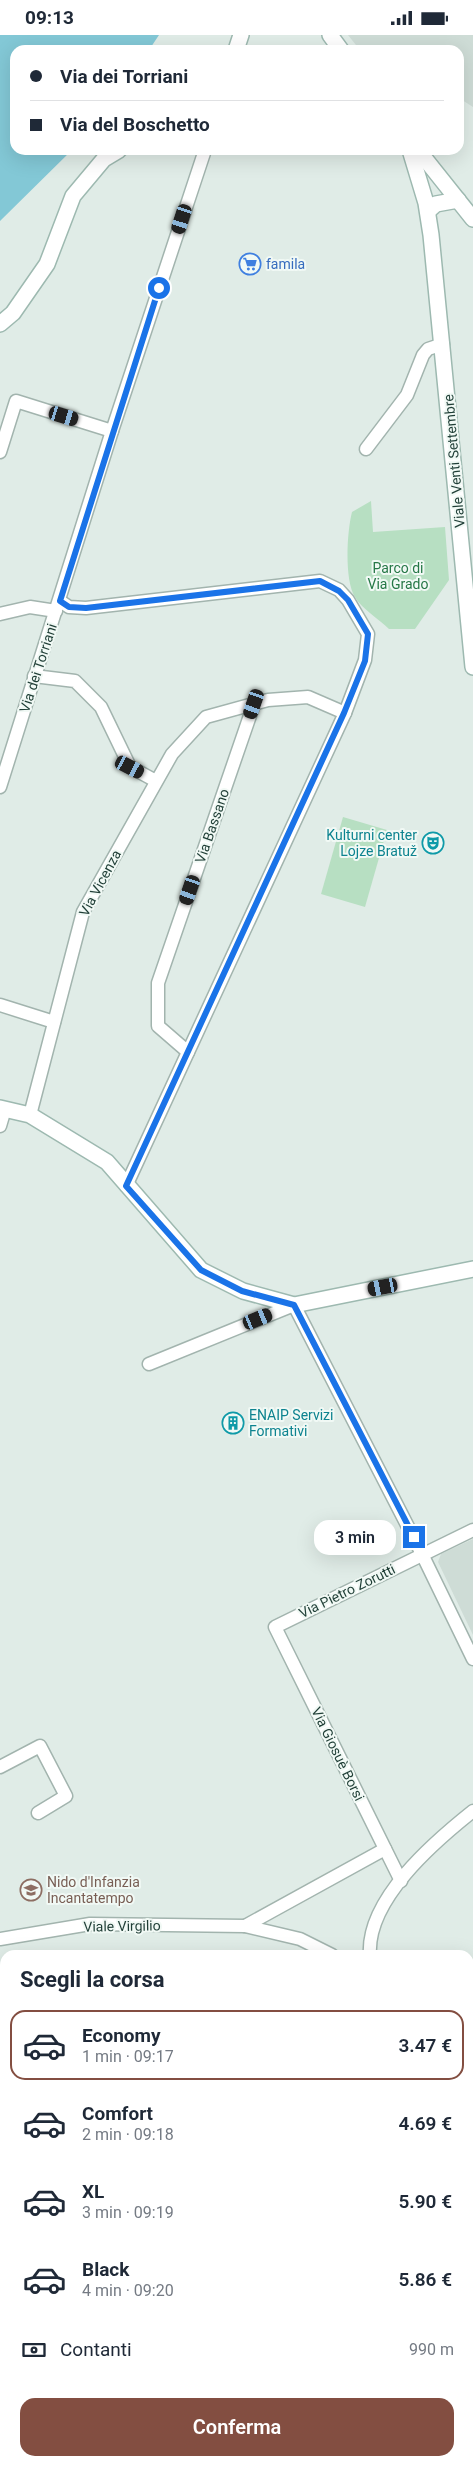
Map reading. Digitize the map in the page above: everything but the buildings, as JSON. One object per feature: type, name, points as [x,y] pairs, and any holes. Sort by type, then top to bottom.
[{"type":"street","points":[[0,324],[13,313],[46,264],[74,196],[104,159],[111,155]]},
{"type":"street","name":"Via dei Torriani","points":[[0,787],[112,431],[203,155]]},
{"type":"street","points":[[421,160],[473,219]]},
{"type":"street","name":"Viale Venti Settembre","points":[[421,160],[443,344],[473,667]]},
{"type":"street","points":[[428,211],[436,204],[458,200]]},
{"type":"street","points":[[366,449],[407,395],[423,355],[428,349],[443,344]]},
{"type":"street","points":[[0,452],[16,401],[112,431]]},
{"type":"street","points":[[0,614],[30,607],[86,608],[320,581],[339,591],[348,600],[368,634],[365,661],[344,713],[126,1186]]},
{"type":"street","points":[[34,676],[74,681],[102,707],[130,767],[156,781]]},
{"type":"street","name":"Via Vicenza","points":[[30,1115],[83,912],[172,754],[206,717],[268,700],[308,697],[344,713]]},
{"type":"street","name":"Via Bassano","points":[[188,1052],[158,1026],[158,983],[254,704]]},
{"type":"street","points":[[0,1005],[54,1022]]},
{"type":"street","points":[[0,1126],[2,1108],[30,1115],[107,1162],[201,1270],[242,1291],[294,1305],[422,1554],[473,1659]]},
{"type":"street","points":[[149,1364],[294,1305],[473,1269]]},
{"type":"street","name":"Via Pietro Zorutti","points":[[275,1627],[473,1530]]},
{"type":"street","name":"Via Giosuè Borsi","points":[[275,1627],[401,1881]]},
{"type":"street","points":[[0,1767],[40,1746],[66,1795],[38,1813]]},
{"type":"street","points":[[371,1950],[373,1927],[401,1881],[417,1861],[473,1811]]},
{"type":"street","name":"Viale Virgilio","points":[[245,1926],[385,1849]]},
{"type":"street","name":"Viale Virgilio","points":[[0,1939],[90,1924],[245,1926],[300,1939],[322,1950]]},
{"type":"shaded area","points":[[348,35],[473,35],[473,107],[464,101],[464,45],[356,45]]},
{"type":"shaded area","points":[[473,1539],[473,1635],[438,1562],[441,1554]]},
{"type":"green space","name":"Parco di Via Grado","points":[[371,501],[373,532],[445,527],[449,580],[415,629],[389,629],[362,606],[352,589],[349,579],[348,555],[352,512]]},
{"type":"green space","points":[[343,817],[387,830],[365,907],[321,894]]},
{"type":"water","points":[[0,35],[159,35],[152,45],[10,45],[10,155],[67,155],[0,221]]},
{"type":"place","name":"famila","points":[[250,264]]},
{"type":"place","name":"Kulturni center Lojze Bratuž","points":[[433,843]]},
{"type":"place","name":"ENAIP Servizi Formativi","points":[[233,1423]]},
{"type":"place","name":"Nido d'Infanzia Incantatempo","points":[[31,1890]]},
{"type":"route","points":[[159,288],[112,431],[60,601],[69,607],[86,608],[320,581],[339,591],[348,600],[368,634],[365,661],[344,713],[126,1186],[201,1270],[242,1291],[294,1305],[414,1537]]}]
